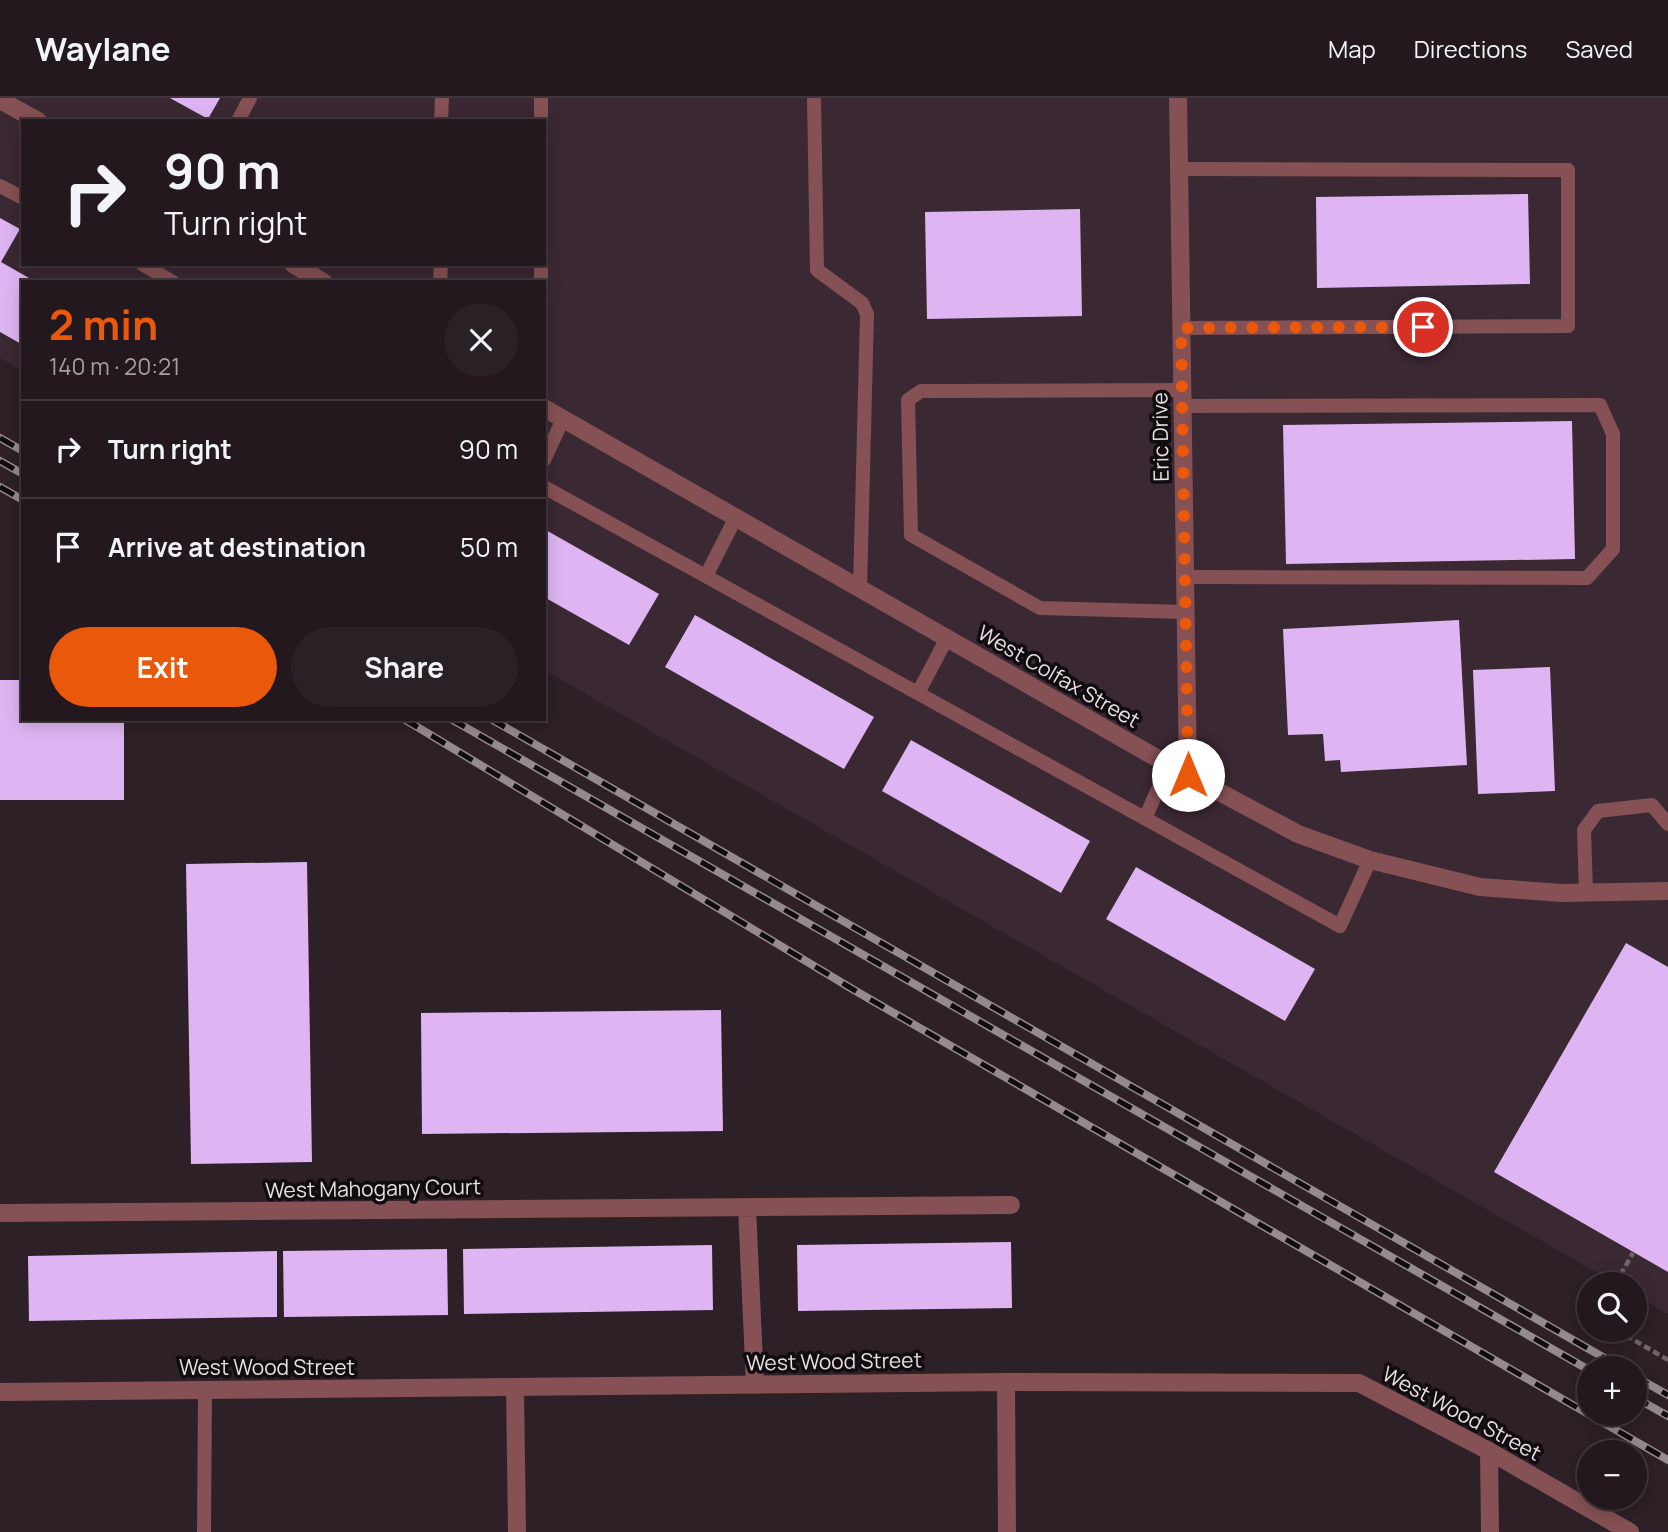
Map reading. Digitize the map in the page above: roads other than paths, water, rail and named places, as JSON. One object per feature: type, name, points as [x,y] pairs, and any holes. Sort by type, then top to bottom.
[{"type":"street","name":"Eric Drive","points":[[1178,98],[1188,775]]},
{"type":"street","points":[[1,102],[34,119]]},
{"type":"street","points":[[297,272],[318,280]]},
{"type":"street","name":"West Colfax Street","points":[[546,409],[1169,765],[1298,834],[1370,860],[1480,887],[1562,893],[1668,891]]},
{"type":"street","name":"West Mahogany Court","points":[[0,1213],[1011,1205]]},
{"type":"street","points":[[747,1207],[755,1385]]},
{"type":"street","points":[[1006,1382],[1007,1532]]},
{"type":"street","name":"West Wood Street","points":[[0,1392],[1006,1382],[1359,1383],[1489,1451],[1630,1532]]},
{"type":"street","points":[[515,1387],[517,1532]]},
{"type":"street","points":[[1489,1451],[1490,1532]]},
{"type":"lane","points":[[239,119],[250,98]]},
{"type":"lane","points":[[541,98],[541,119]]},
{"type":"lane","points":[[814,98],[817,270],[862,303],[867,314],[860,588]]},
{"type":"lane","points":[[439,99],[441,119]]},
{"type":"lane","points":[[1179,169],[1567,170],[1568,326],[1181,328]]},
{"type":"lane","points":[[0,186],[21,197]]},
{"type":"lane","points":[[151,266],[170,280]]},
{"type":"lane","points":[[1185,577],[1587,578],[1613,549],[1614,434],[1600,405],[921,391],[908,400],[911,535],[1040,608],[1186,612]]},
{"type":"lane","points":[[546,456],[563,419]]},
{"type":"lane","points":[[546,487],[1340,926],[1370,860]]},
{"type":"lane","points":[[706,576],[736,517]]},
{"type":"lane","points":[[918,693],[947,638]]},
{"type":"lane","points":[[1145,818],[1169,765]]},
{"type":"lane","points":[[1586,892],[1584,830],[1598,811],[1652,805],[1668,824]]},
{"type":"lane","points":[[204,1532],[205,1390]]},
{"type":"railway","points":[[0,438],[21,450]]},
{"type":"railway","points":[[0,461],[21,473]]},
{"type":"railway","points":[[0,487],[21,499]]},
{"type":"railway","points":[[407,721],[854,990],[1668,1460]]},
{"type":"railway","points":[[454,721],[1577,1363]]},
{"type":"railway","points":[[494,721],[1601,1356]]},
{"type":"railway","points":[[1647,1383],[1668,1395]]},
{"type":"railway","points":[[1647,1404],[1668,1416]]}]
